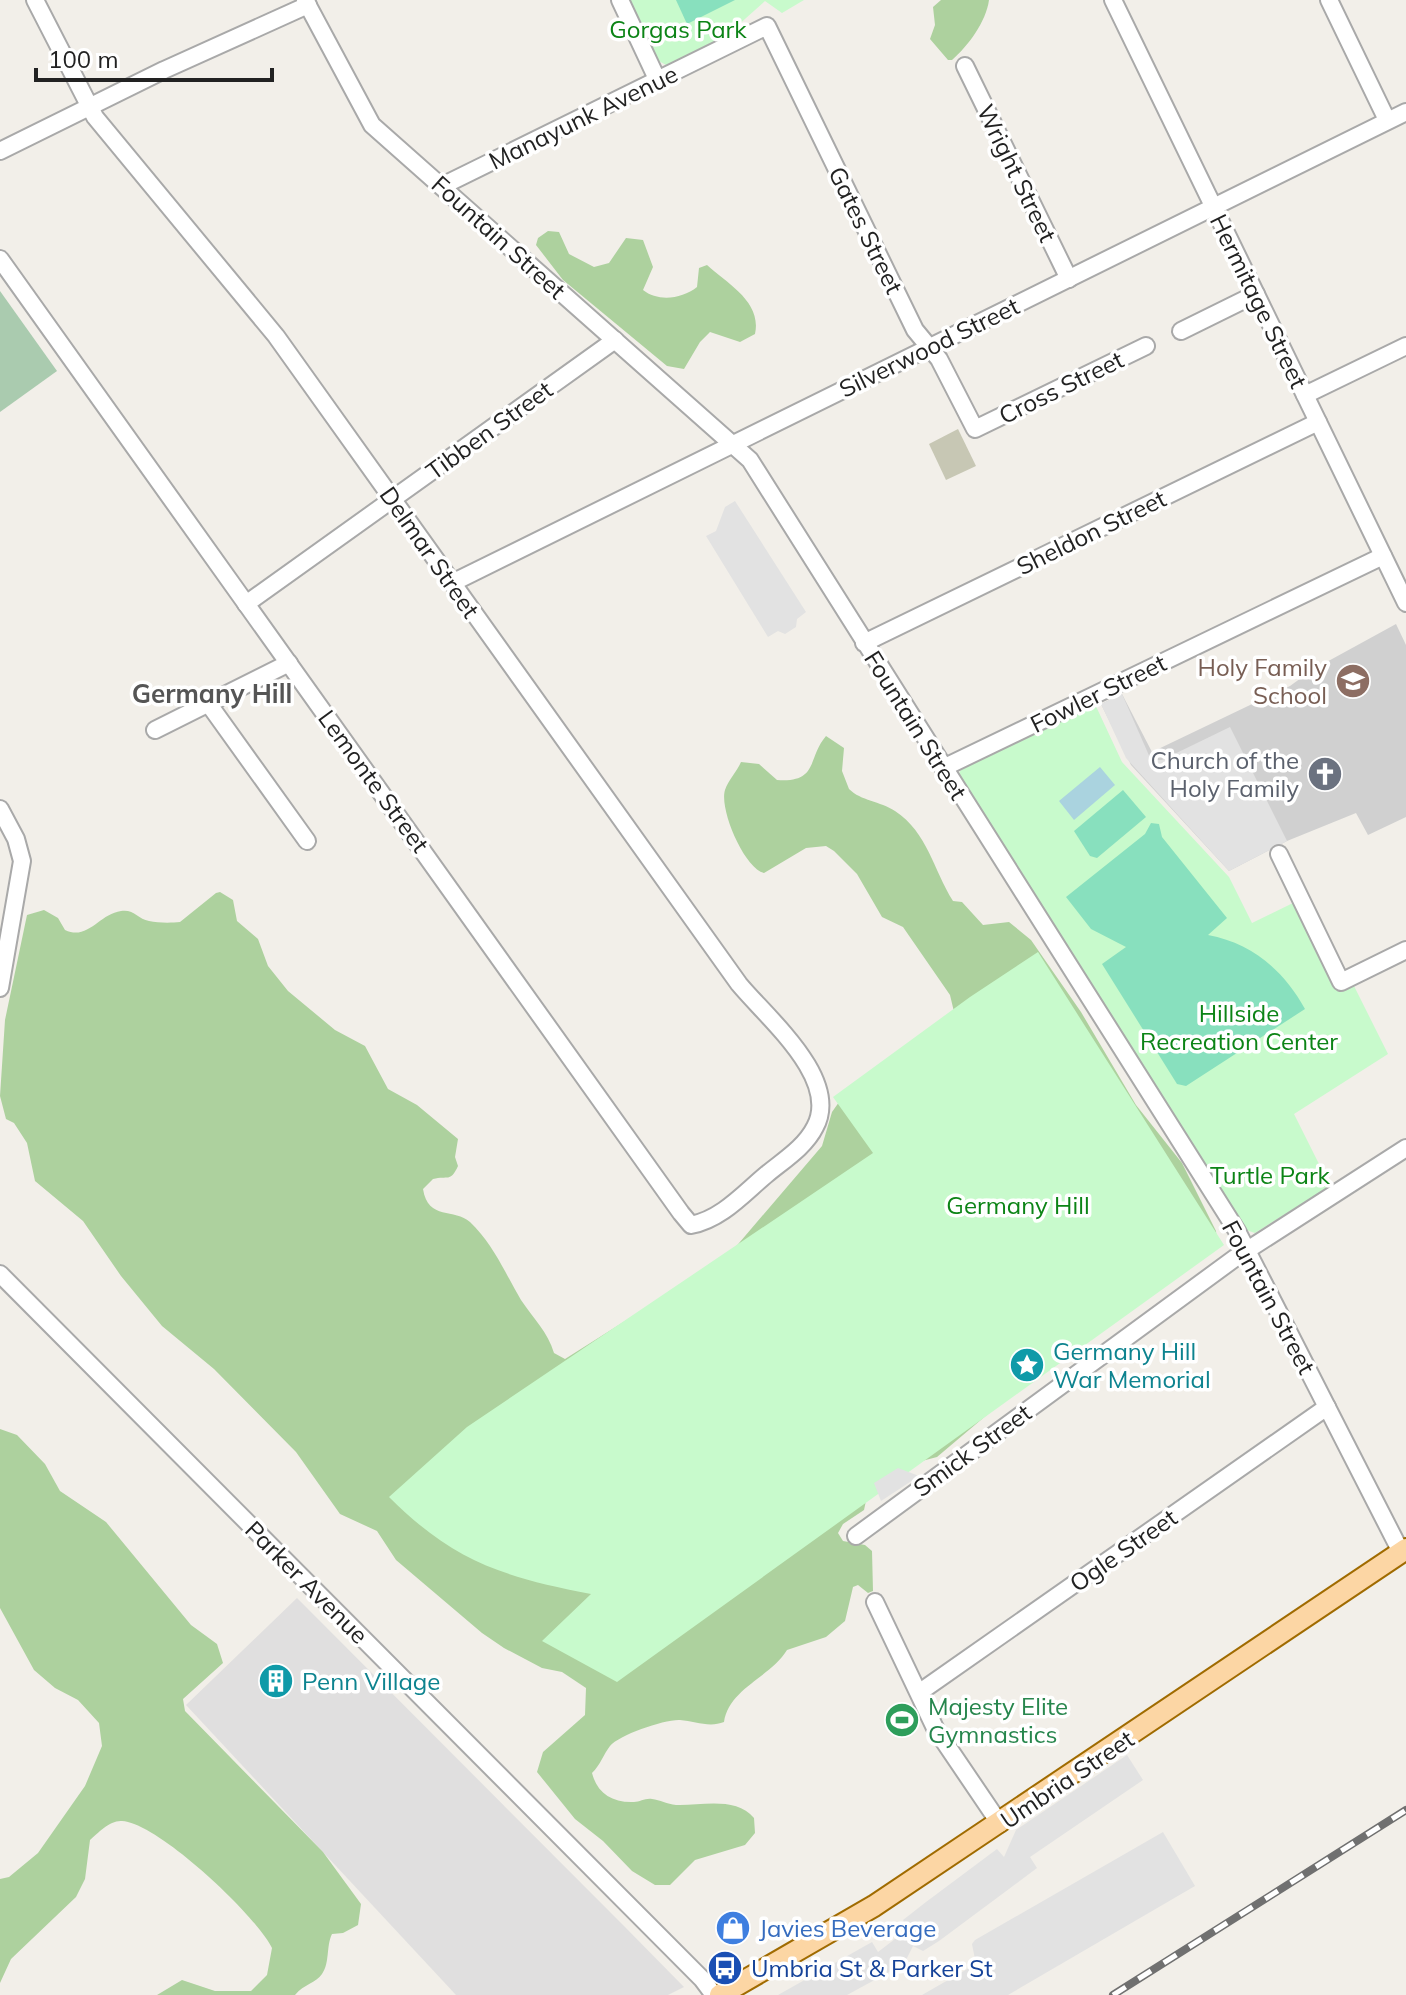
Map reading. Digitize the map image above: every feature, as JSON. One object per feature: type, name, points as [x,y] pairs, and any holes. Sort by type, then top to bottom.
[{"type":"main road","name":"Umbria Street","points":[[720,1995],[840,1928],[1000,1824],[1403,1551]]},
{"type":"street","name":"Delmar Street","points":[[35,0],[90,109],[257,312],[739,984],[806,1061],[818,1083],[822,1106],[811,1134],[791,1155],[718,1215],[691,1225]]},
{"type":"street","points":[[620,0],[658,81]]},
{"type":"street","name":"Hermitage Street","points":[[1113,0],[1406,603]]},
{"type":"street","points":[[1329,0],[1387,120]]},
{"type":"street","points":[[0,151],[307,3]]},
{"type":"street","name":"Fountain Street","points":[[307,3],[366,118],[750,460],[1246,1250],[1403,1551]]},
{"type":"street","name":"Manayunk Avenue","points":[[442,186],[767,26]]},
{"type":"street","name":"Gates Street","points":[[767,26],[915,330],[939,359],[975,429]]},
{"type":"street","name":"Wright Street","points":[[965,66],[1069,279]]},
{"type":"street","name":"Silverwood Street","points":[[452,583],[1406,112]]},
{"type":"street","name":"Lemonte Street","points":[[0,259],[691,1225]]},
{"type":"street","points":[[1181,331],[1256,294]]},
{"type":"street","name":"Tibben Street","points":[[246,604],[615,340]]},
{"type":"street","name":"Cross Street","points":[[975,429],[1146,346]]},
{"type":"street","points":[[1305,395],[1406,346]]},
{"type":"street","name":"Sheldon Street","points":[[864,643],[1318,422]]},
{"type":"street","name":"Fowler Street","points":[[943,768],[1383,556]]},
{"type":"street","points":[[155,730],[289,663]]},
{"type":"street","points":[[208,703],[307,841]]},
{"type":"street","points":[[0,988],[22,861],[1,813]]},
{"type":"street","points":[[1279,854],[1341,982],[1406,950]]},
{"type":"street","name":"Smick Street","points":[[856,1536],[1246,1250],[1406,1148]]},
{"type":"street","name":"Parker Avenue","points":[[0,1274],[693,1969],[714,1995]]},
{"type":"street","name":"Ogle Street","points":[[920,1692],[1327,1407]]},
{"type":"street","points":[[875,1602],[935,1728],[1000,1824]]},
{"type":"shaded area","points":[[958,429],[976,466],[946,480],[929,444]]},
{"type":"shaded area","points":[[735,501],[806,612],[797,619],[796,627],[785,634],[778,631],[768,637],[706,536],[716,531],[725,507]]},
{"type":"shaded area","points":[[1396,624],[1406,645],[1406,817],[1368,835],[1356,813],[1287,841],[1229,871],[1131,765],[1101,704],[1122,694],[1152,752],[1290,686],[1312,670]]},
{"type":"shaded area","points":[[1122,694],[1151,760],[1162,760],[1230,727],[1287,841],[1229,871],[1126,758],[1101,704]]},
{"type":"shaded area","points":[[898,1468],[919,1476],[881,1501],[874,1483]]},
{"type":"shaded area","name":"Penn Village","points":[[297,1598],[684,1987],[668,1995],[456,1995],[186,1705]]},
{"type":"shaded area","points":[[1127,1755],[1143,1780],[1030,1857],[1037,1868],[939,1941],[923,1951],[913,1946],[904,1964],[847,1995],[778,1995],[872,1942],[878,1952],[908,1929],[903,1920],[926,1902],[997,1849],[1004,1857],[1016,1830]]},
{"type":"shaded area","points":[[1163,1832],[1195,1886],[1008,1995],[922,1995],[976,1964],[972,1944],[975,1940]]},
{"type":"green space","name":"Gorgas Park","points":[[630,0],[804,0],[782,13],[765,1],[727,35],[666,65],[659,61]]},
{"type":"green space","points":[[676,0],[735,0],[687,24]]},
{"type":"green space","points":[[941,0],[989,0],[975,33],[952,60],[948,60],[930,39],[935,25],[933,7]]},
{"type":"green space","points":[[548,231],[559,232],[569,254],[594,267],[609,263],[626,238],[643,240],[653,267],[643,290],[656,296],[670,298],[691,291],[697,287],[699,268],[707,265],[748,303],[756,323],[755,334],[740,342],[710,332],[700,342],[684,369],[667,366],[563,280],[536,245],[538,238]]},
{"type":"green space","points":[[0,291],[57,371],[0,412]]},
{"type":"green space","name":"Hillside Recreation Center","points":[[1094,702],[1122,762],[1229,877],[1252,923],[1293,903],[1334,987],[1341,992],[1354,986],[1388,1054],[1294,1114],[1330,1186],[1255,1233],[1246,1230],[959,774],[962,766]]},
{"type":"green space","points":[[826,736],[844,748],[842,771],[849,789],[895,811],[906,820],[923,841],[953,901],[962,902],[983,925],[1009,922],[1031,940],[1081,1012],[1136,1105],[1182,1163],[1216,1231],[1217,1243],[995,1408],[937,1457],[918,1462],[867,1496],[864,1510],[843,1524],[838,1533],[843,1541],[865,1545],[872,1551],[873,1591],[868,1593],[858,1585],[853,1587],[845,1621],[826,1637],[787,1650],[734,1700],[724,1722],[664,1722],[643,1728],[610,1746],[592,1773],[598,1786],[612,1799],[634,1802],[652,1799],[676,1805],[728,1804],[754,1818],[755,1833],[745,1845],[695,1860],[670,1885],[655,1885],[632,1871],[603,1841],[575,1819],[537,1772],[543,1752],[585,1715],[586,1688],[562,1672],[542,1668],[504,1648],[482,1633],[396,1560],[377,1531],[340,1514],[296,1452],[214,1369],[162,1326],[121,1276],[83,1221],[35,1181],[27,1143],[14,1123],[6,1119],[0,1096],[5,1020],[27,915],[44,910],[58,918],[65,930],[73,932],[87,930],[121,911],[129,911],[149,921],[180,922],[220,892],[233,900],[237,921],[258,939],[268,966],[288,991],[335,1030],[365,1046],[388,1089],[417,1105],[458,1139],[455,1157],[458,1166],[453,1175],[433,1179],[423,1189],[426,1199],[436,1210],[464,1218],[478,1231],[544,1332],[554,1353],[565,1359],[728,1256],[822,1146],[832,1112],[844,1095],[955,1016],[950,995],[903,927],[882,917],[857,874],[834,851],[826,846],[806,848],[764,873],[749,861],[735,837],[724,799],[726,787],[741,762],[759,764],[777,780],[800,777],[810,767]]},
{"type":"green space","points":[[1123,790],[1146,817],[1097,858],[1090,856],[1074,831]]},
{"type":"green space","points":[[1151,823],[1159,824],[1162,837],[1227,918],[1208,935],[1239,945],[1265,961],[1297,995],[1305,1009],[1186,1086],[1177,1084],[1102,964],[1126,947],[1091,929],[1066,897],[1145,834]]},
{"type":"green space","name":"Germany Hill","points":[[1038,952],[1224,1245],[617,1682],[542,1641],[591,1594],[532,1581],[482,1564],[436,1537],[389,1497],[467,1427],[873,1153],[833,1097],[970,997]]},
{"type":"green space","points":[[0,1429],[17,1435],[45,1464],[60,1491],[106,1522],[191,1625],[217,1644],[223,1663],[183,1699],[185,1711],[323,1852],[361,1904],[358,1925],[343,1933],[332,1934],[322,1974],[295,1995],[157,1995],[182,1980],[215,1991],[251,1991],[267,1975],[272,1948],[227,1894],[181,1853],[138,1826],[122,1821],[109,1825],[90,1840],[85,1879],[76,1897],[11,1959],[0,1983],[0,1879],[9,1877],[38,1853],[85,1786],[102,1746],[99,1723],[78,1700],[55,1688],[34,1670],[0,1608]]},
{"type":"water","points":[[1100,767],[1115,785],[1074,820],[1059,801]]},
{"type":"railway","points":[[1113,1995],[1406,1810]]},
{"type":"place","name":"Holy Family School","points":[[1353,681]]},
{"type":"place","name":"Church of the Holy Family","points":[[1325,774]]},
{"type":"place","name":"Germany Hill War Memorial","points":[[1027,1365]]},
{"type":"place","name":"Penn Village","points":[[276,1681]]},
{"type":"place","name":"Majesty Elite Gymnastics","points":[[902,1720]]},
{"type":"place","name":"Javies Beverage","points":[[733,1928]]},
{"type":"place","name":"Umbria St & Parker St","points":[[725,1968]]},
{"type":"district","name":"Germany Hill","points":[[212,693]]},
{"type":"park label","name":"Turtle Park","points":[[1270,1175]]}]
